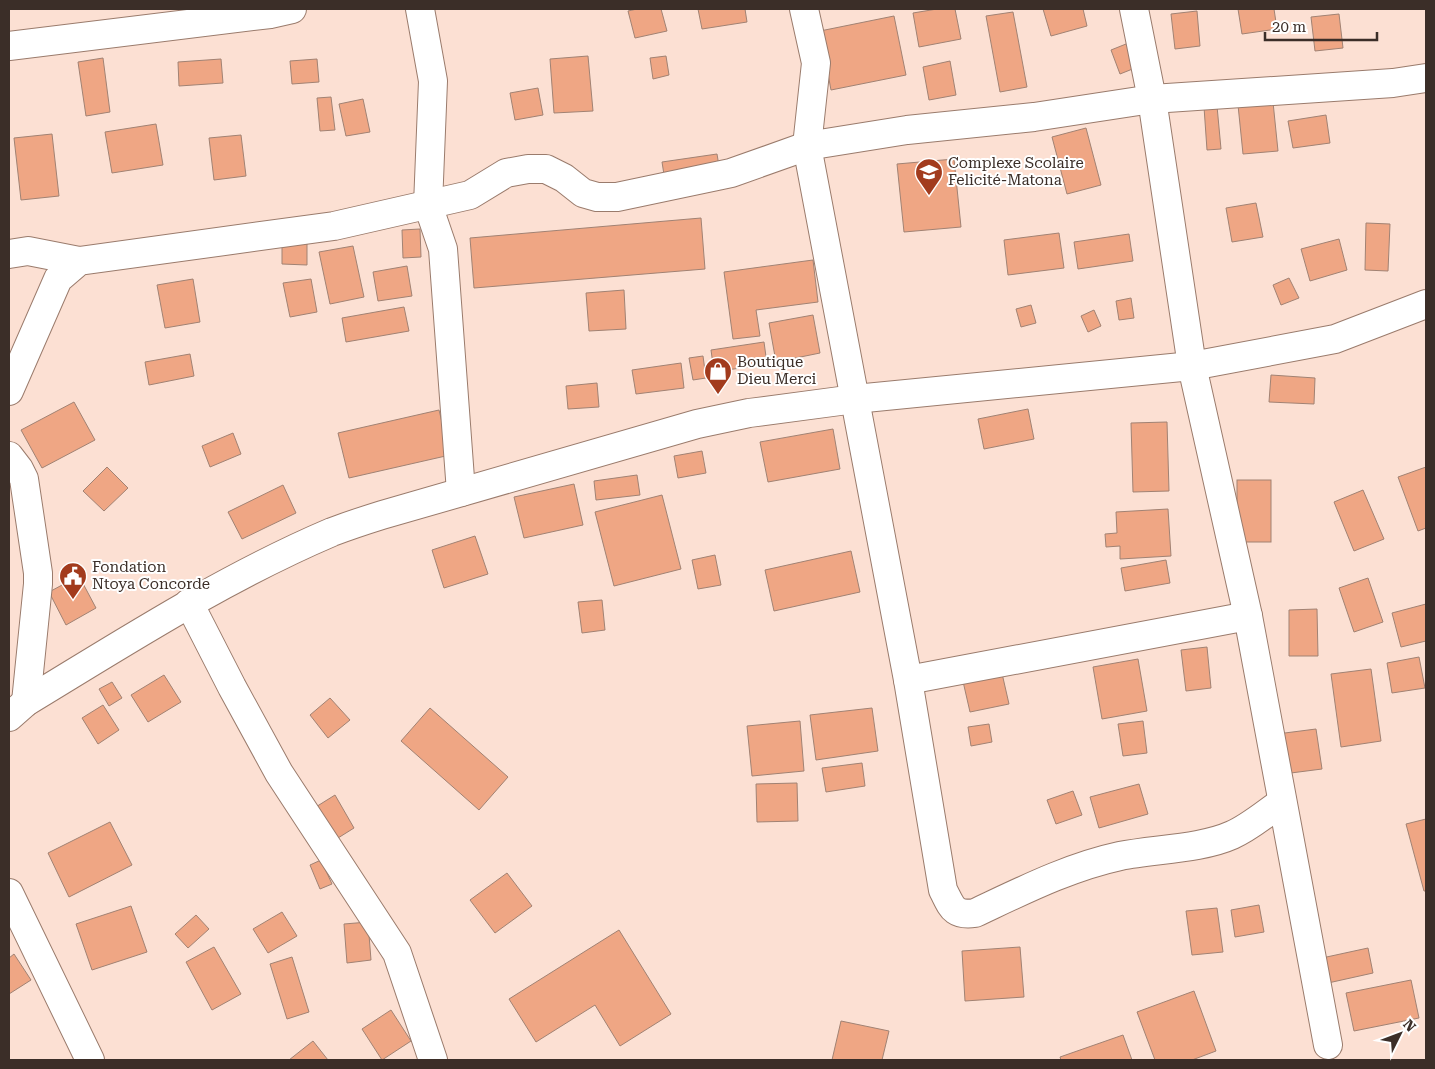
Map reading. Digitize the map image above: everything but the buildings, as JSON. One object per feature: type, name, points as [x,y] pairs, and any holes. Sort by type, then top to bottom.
[{"type":"street","points":[[9,46],[270,14],[292,9]]},
{"type":"street","points":[[420,9],[433,81],[428,204],[443,249],[461,492]]},
{"type":"street","points":[[804,9],[816,63],[807,146],[908,680],[943,890],[952,908],[963,914],[975,913],[1068,871],[1120,856],[1213,842],[1231,836],[1245,828],[1282,802]]},
{"type":"street","points":[[1134,9],[1152,100],[1192,366],[1248,616],[1328,1045]]},
{"type":"street","points":[[9,254],[28,250],[79,261],[334,226],[470,195],[506,173],[528,169],[546,169],[564,178],[583,193],[597,197],[618,197],[731,173],[807,146],[907,130],[1034,117],[1152,100],[1393,83],[1426,78]]},
{"type":"street","points":[[9,391],[58,279],[79,261]]},
{"type":"street","points":[[17,709],[189,603],[333,532],[382,515],[697,424],[749,413],[855,400],[1192,366],[1335,339],[1426,304]]},
{"type":"street","points":[[9,456],[24,479],[38,573],[38,584],[17,709]]},
{"type":"street","points":[[189,603],[232,687],[279,772],[397,953],[433,1060]]},
{"type":"street","points":[[908,680],[1248,616]]},
{"type":"street","points":[[9,893],[90,1060]]},
{"type":"place","name":"Complexe Scolaire Felicité-Matona","points":[[929,196]]},
{"type":"place","name":"Boutique Dieu Merci","points":[[718,395]]},
{"type":"place","name":"Fondation Ntoya Concorde","points":[[73,600]]}]
